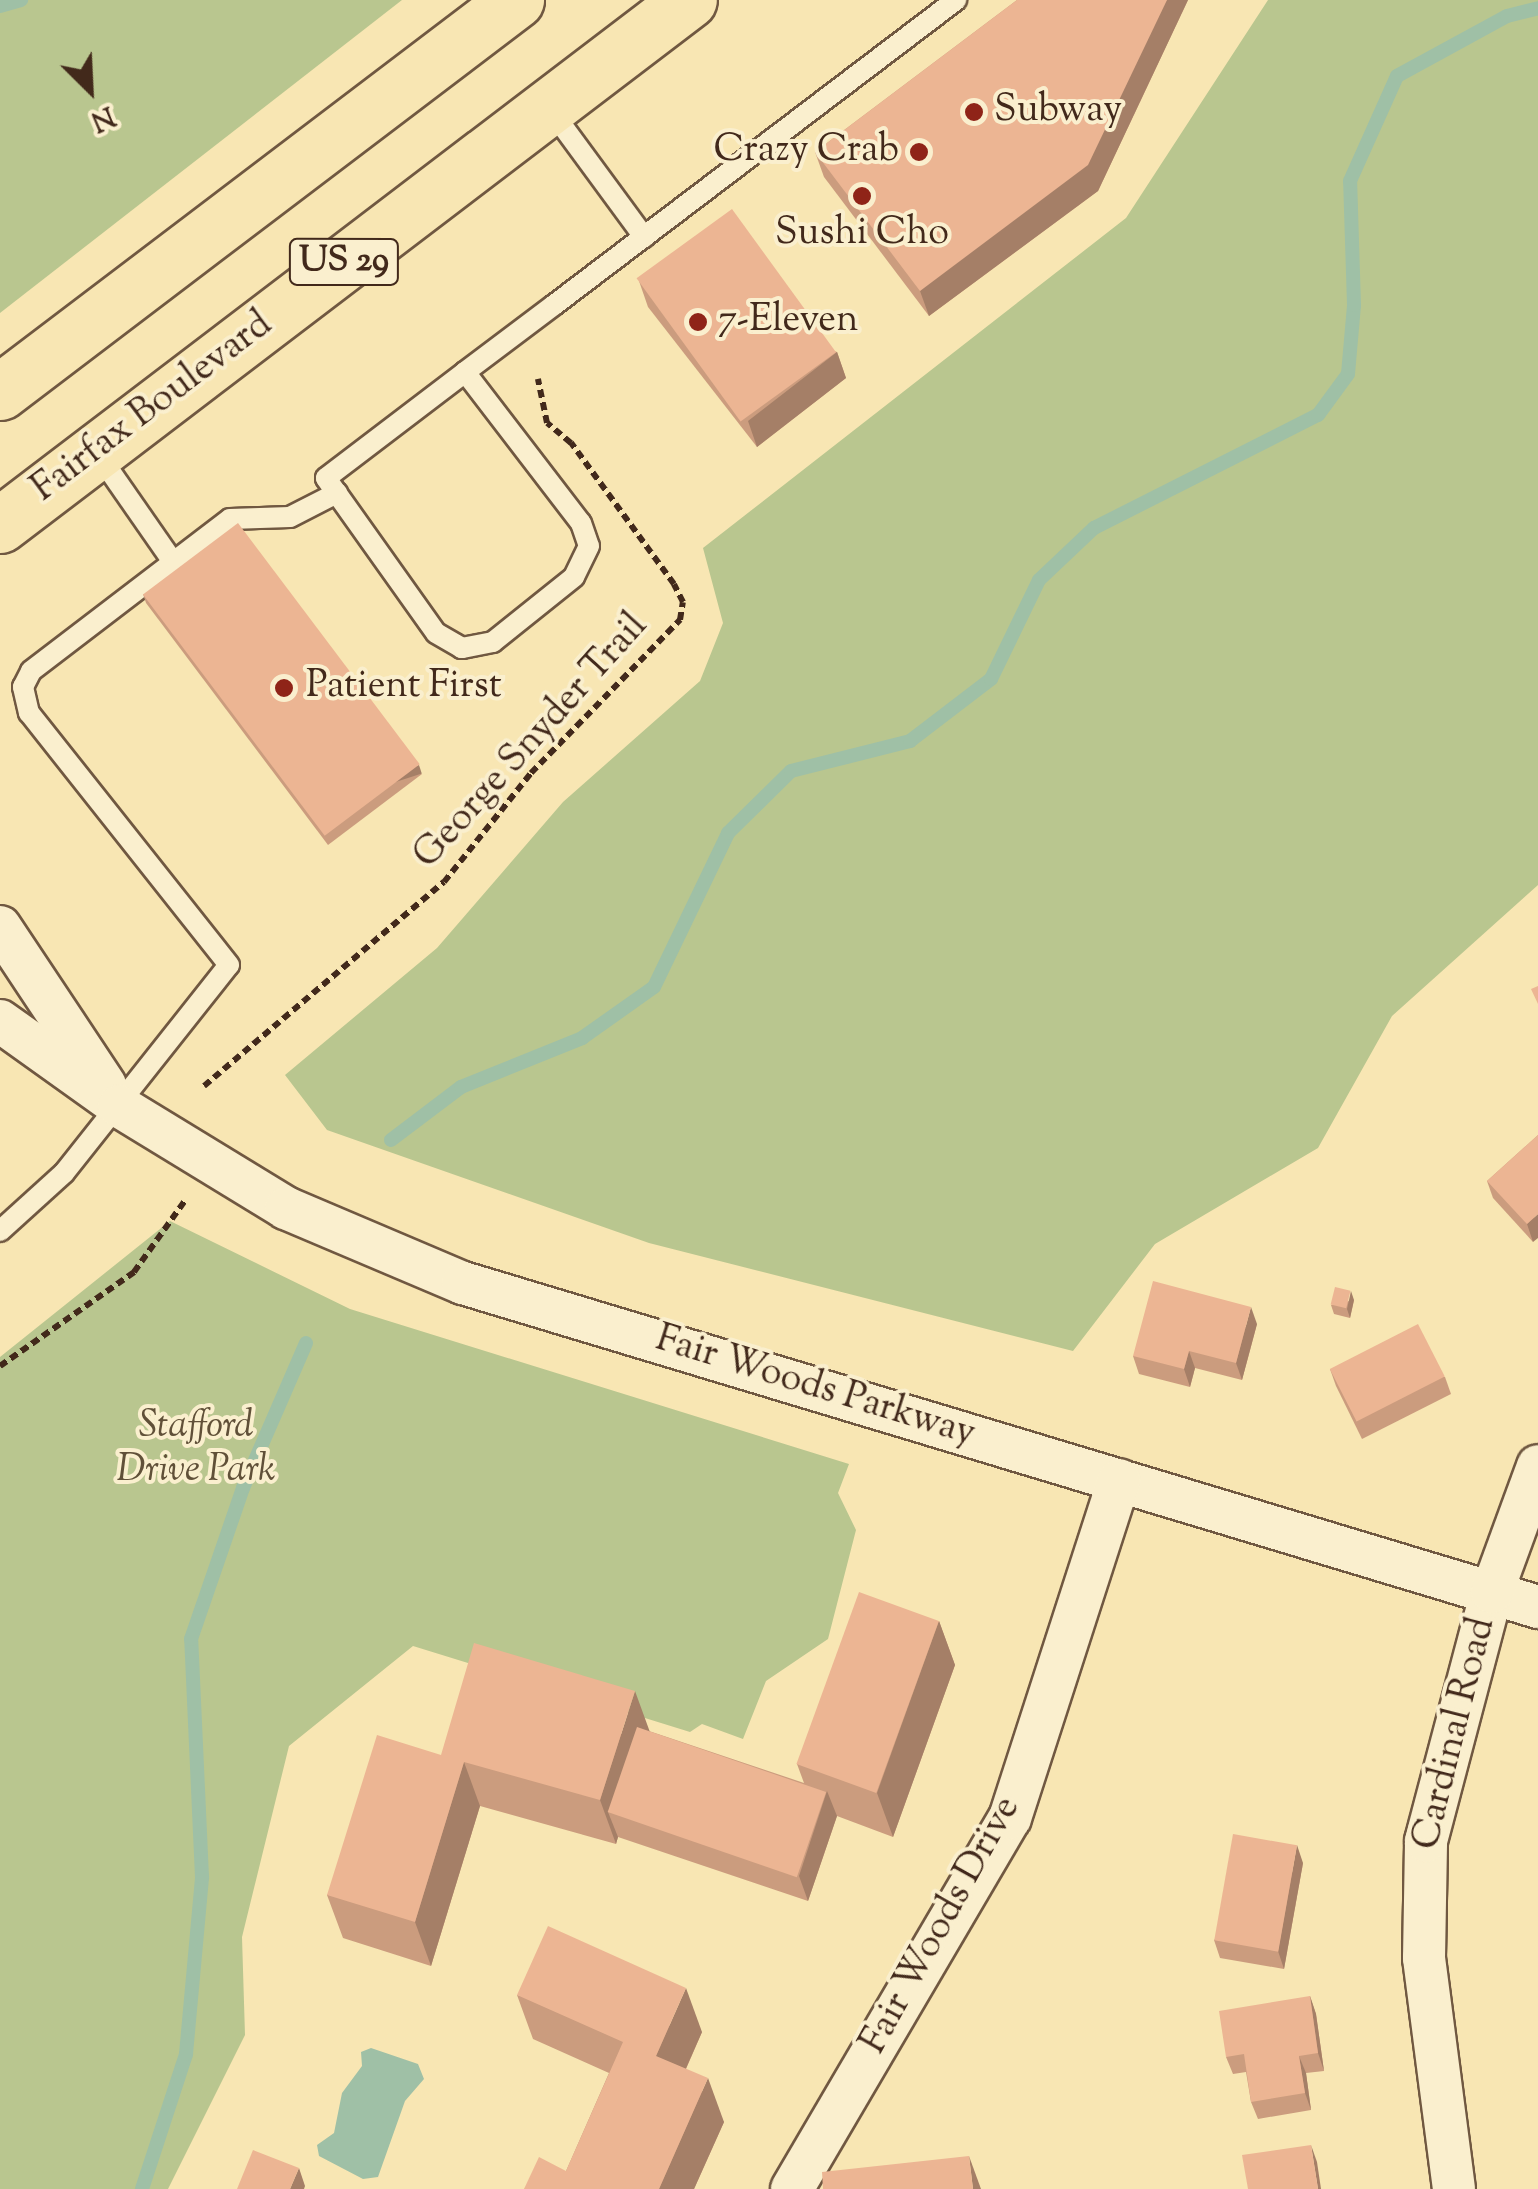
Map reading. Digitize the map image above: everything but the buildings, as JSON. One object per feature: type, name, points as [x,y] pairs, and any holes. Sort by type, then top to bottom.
[{"type":"main road","name":"US 29","points":[[0,392],[516,0]]},
{"type":"main road","name":"Fairfax Boulevard","points":[[0,525],[689,0]]},
{"type":"street","name":"Fair Woods Parkway","points":[[0,927],[119,1106]]},
{"type":"street","name":"Fair Woods Parkway","points":[[0,1021],[119,1106],[286,1208],[463,1282],[1538,1607]]},
{"type":"street","name":"Cardinal Road","points":[[1454,2189],[1424,1958],[1422,1880],[1435,1795],[1492,1592],[1538,1466]]},
{"type":"street","name":"Fair Woods Drive","points":[[792,2189],[1010,1818],[1118,1480]]},
{"type":"lane","points":[[465,372],[581,522],[589,546],[574,578],[492,642],[462,648],[436,633],[326,478],[465,372],[644,236],[956,0]]},
{"type":"lane","points":[[548,107],[644,236]]},
{"type":"lane","points":[[96,452],[170,559]]},
{"type":"lane","points":[[0,1232],[26,1214],[119,1106],[228,965],[29,712],[23,687],[31,671],[170,559],[230,518],[290,517],[337,493]]},
{"type":"path","name":"George Snyder Trail","points":[[204,1086],[444,882],[531,773],[680,620],[683,602],[674,584],[572,443],[547,423],[538,379]]},
{"type":"path","points":[[0,1366],[134,1272],[174,1209]]},
{"type":"green space","points":[[0,0],[402,0],[0,313]]},
{"type":"green space","points":[[1268,0],[1538,0],[1538,885],[1392,1016],[1318,1148],[1155,1244],[1073,1351],[649,1243],[327,1130],[285,1075],[437,948],[563,802],[700,681],[723,623],[703,548],[1126,218]]},
{"type":"green space","name":"Stafford Drive Park","points":[[170,1221],[350,1309],[849,1464],[838,1493],[856,1530],[828,1639],[766,1681],[743,1739],[702,1724],[690,1732],[413,1646],[289,1746],[242,1937],[245,2035],[168,2189],[0,2189],[0,1357]]},
{"type":"shaded area","points":[[371,2048],[418,2064],[424,2079],[405,2101],[378,2177],[363,2179],[319,2156],[317,2145],[334,2133],[342,2093],[362,2066],[361,2052]]},
{"type":"waterway","points":[[0,6],[21,0]]},
{"type":"waterway","points":[[391,1140],[461,1087],[582,1038],[654,987],[728,833],[791,771],[910,741],[991,679],[1039,580],[1094,528],[1318,415],[1348,374],[1354,305],[1350,181],[1397,76],[1507,16],[1538,8]]},
{"type":"waterway","points":[[142,2189],[186,2054],[202,1877],[191,1639],[243,1488],[306,1343]]},
{"type":"place","name":"Subway","points":[[974,112]]},
{"type":"place","name":"Crazy Crab","points":[[919,152]]},
{"type":"place","name":"Sushi Cho","points":[[862,196]]},
{"type":"place","name":"7-Eleven","points":[[698,322]]},
{"type":"place","name":"Patient First","points":[[284,688]]}]
